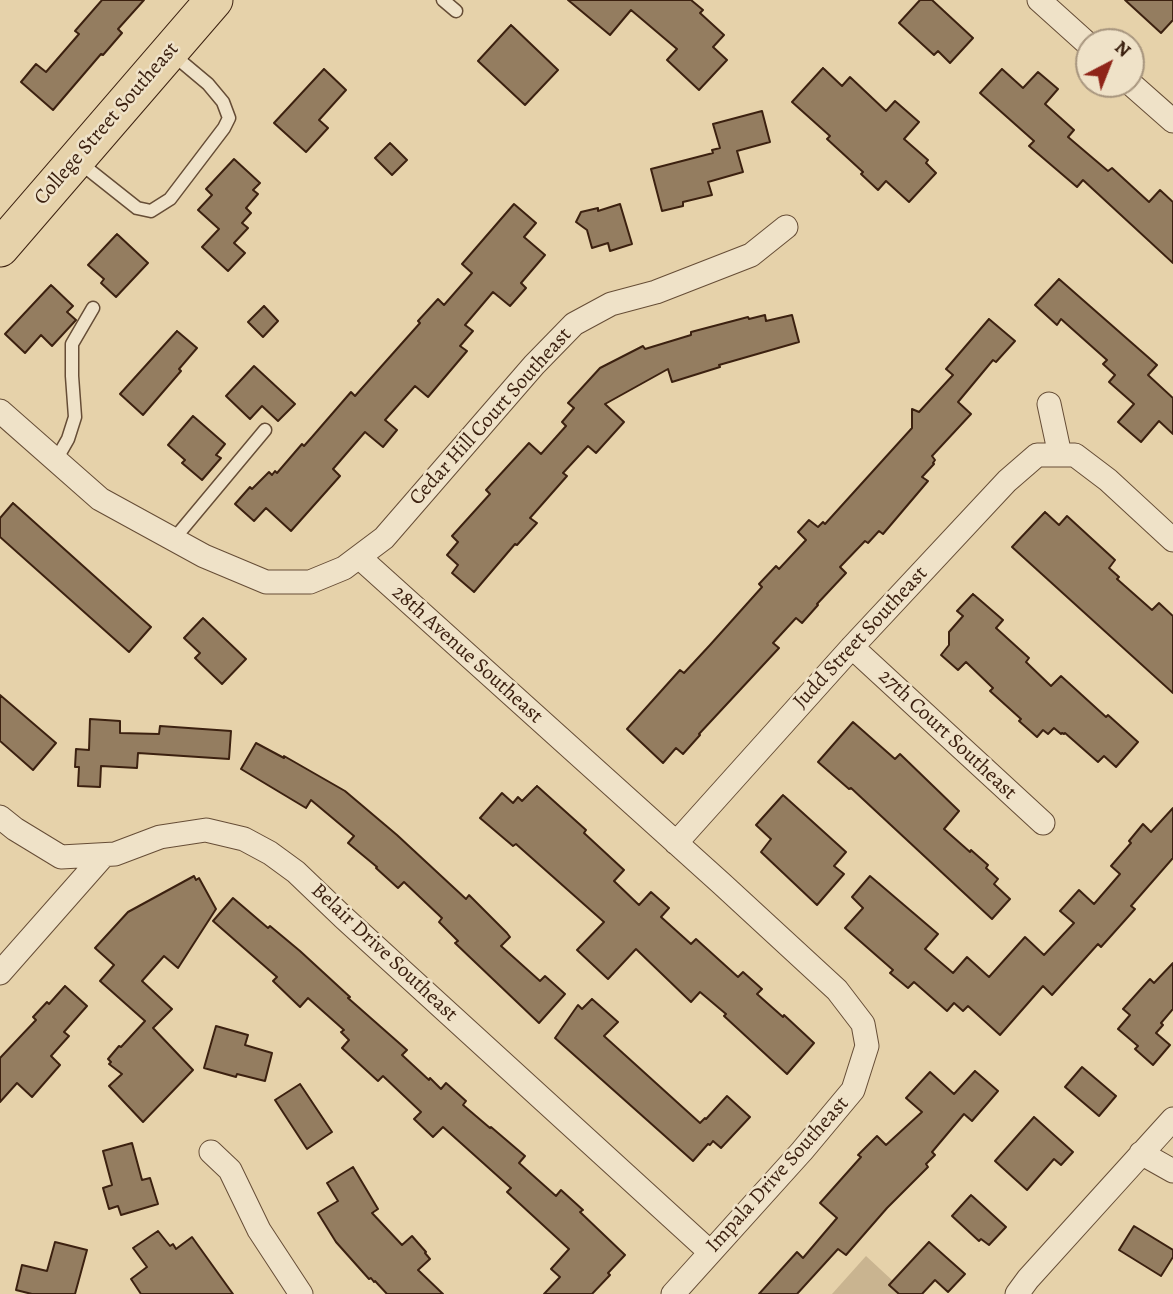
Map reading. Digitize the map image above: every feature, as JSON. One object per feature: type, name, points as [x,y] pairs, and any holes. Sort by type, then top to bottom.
[{"type":"main road","name":"College Street Southeast","points":[[0,247],[214,0]]},
{"type":"street","points":[[1039,0],[1075,33]]},
{"type":"street","points":[[1145,96],[1173,121]]},
{"type":"street","name":"Cedar Hill Court Southeast","points":[[359,557],[384,538],[534,365],[574,324],[611,304],[656,292],[751,255],[786,227]]},
{"type":"street","points":[[1049,404],[1060,455],[1075,455],[1108,480],[1173,540]]},
{"type":"street","points":[[0,411],[100,499],[204,556],[266,582],[310,582],[344,568],[359,557]]},
{"type":"street","name":"Judd Street Southeast","points":[[676,843],[852,646],[1007,481],[1037,455],[1060,455]]},
{"type":"street","name":"28th Avenue Southeast","points":[[359,557],[837,990],[863,1024],[867,1046]]},
{"type":"street","name":"27th Court Southeast","points":[[852,646],[1043,823]]},
{"type":"street","name":"Belair Drive Southeast","points":[[0,817],[15,830],[61,857],[116,854],[160,836],[205,830],[244,839],[270,852],[296,872],[710,1252]]},
{"type":"street","points":[[0,973],[104,855]]},
{"type":"street","name":"Impala Drive Southeast","points":[[673,1294],[802,1151],[853,1090],[867,1046]]},
{"type":"street","points":[[1017,1294],[1173,1119]]},
{"type":"street","points":[[211,1152],[230,1170],[259,1230],[300,1294]]},
{"type":"street","points":[[1141,1153],[1173,1171]]},
{"type":"lane","points":[[443,0],[456,11]]},
{"type":"lane","points":[[76,160],[137,208],[151,211],[170,199],[229,118],[223,102],[208,84],[170,51]]},
{"type":"lane","points":[[56,460],[68,439],[75,417],[72,344],[93,308]]},
{"type":"lane","points":[[174,539],[265,430]]},
{"type":"shaded area","points":[[866,1256],[907,1294],[832,1294]]},
{"type":"building","points":[[102,0],[144,0],[118,29],[122,33],[53,110],[21,82],[36,64],[46,72],[79,34],[75,31]]},
{"type":"building","points":[[568,0],[691,0],[703,10],[700,13],[724,35],[713,47],[727,60],[699,90],[667,60],[677,49],[631,10],[610,35]]},
{"type":"building","points":[[920,0],[932,0],[973,38],[950,63],[938,51],[934,55],[899,23]]},
{"type":"building","points":[[1125,0],[1173,0],[1173,20],[1161,33]]},
{"type":"building","points":[[511,25],[558,70],[525,105],[478,61]]},
{"type":"building","points":[[823,68],[842,86],[850,77],[886,111],[895,101],[919,122],[904,139],[928,160],[926,163],[936,173],[909,202],[886,181],[878,190],[861,174],[863,172],[827,139],[830,136],[792,102]]},
{"type":"building","points":[[324,69],[346,90],[319,120],[328,128],[306,152],[274,123]]},
{"type":"building","points":[[1002,69],[1023,88],[1038,72],[1058,89],[1045,104],[1074,130],[1068,137],[1108,171],[1112,168],[1149,202],[1160,190],[1173,202],[1173,263],[1083,180],[1077,187],[1029,146],[1034,141],[980,93]]},
{"type":"building","points":[[762,111],[770,142],[737,151],[743,172],[708,182],[712,195],[683,202],[683,206],[662,211],[651,169],[713,153],[712,150],[720,148],[713,124]]},
{"type":"building","points":[[390,143],[407,160],[392,175],[375,158]]},
{"type":"building","points":[[234,159],[260,183],[253,190],[258,194],[246,208],[251,213],[242,223],[248,228],[234,243],[245,253],[228,271],[202,247],[219,229],[198,210],[212,195],[206,189]]},
{"type":"building","points":[[514,204],[536,223],[524,237],[545,255],[521,283],[526,288],[510,306],[493,292],[465,325],[473,331],[460,346],[467,351],[428,397],[415,386],[385,420],[397,430],[383,447],[365,432],[333,469],[340,476],[291,531],[266,508],[254,521],[235,504],[269,472],[272,475],[275,471],[277,473],[351,392],[355,396],[438,299],[444,305],[472,273],[462,264]]},
{"type":"building","points":[[620,204],[632,244],[610,251],[608,243],[592,248],[587,230],[576,222],[581,212],[598,208],[598,211]]},
{"type":"building","points":[[117,234],[148,263],[116,297],[101,283],[104,279],[88,265]]},
{"type":"building","points":[[1059,279],[1157,365],[1148,375],[1173,398],[1173,434],[1159,421],[1141,442],[1118,422],[1134,404],[1109,382],[1115,375],[1103,364],[1107,360],[1061,319],[1057,325],[1035,305]]},
{"type":"building","points":[[51,285],[73,306],[67,312],[76,320],[52,346],[41,335],[25,353],[5,334]]},
{"type":"building","points":[[264,306],[278,321],[263,337],[248,322]]},
{"type":"building","points":[[765,315],[766,321],[792,315],[799,342],[672,382],[668,369],[605,404],[624,422],[596,453],[588,446],[563,473],[567,476],[530,518],[537,523],[474,592],[452,573],[458,565],[447,555],[458,542],[452,536],[490,494],[486,490],[529,443],[541,454],[566,426],[562,422],[574,408],[568,403],[600,368],[643,346],[645,349],[691,335],[691,332]]},
{"type":"building","points":[[989,319],[1015,341],[996,362],[993,360],[958,402],[971,414],[932,456],[934,464],[922,477],[928,481],[883,534],[879,531],[868,543],[865,541],[840,567],[846,573],[802,623],[796,618],[773,643],[779,648],[683,754],[676,748],[663,763],[627,729],[680,670],[684,673],[710,645],[762,587],[759,584],[776,566],[779,569],[806,540],[798,532],[809,520],[818,527],[823,522],[825,524],[912,428],[912,409],[919,412],[953,375],[946,369]]},
{"type":"building","points":[[177,331],[197,348],[143,415],[120,394]]},
{"type":"building","points":[[254,366],[295,404],[278,421],[262,406],[250,419],[226,396]]},
{"type":"building","points":[[193,416],[225,444],[216,455],[221,458],[202,480],[182,463],[185,460],[168,445]]},
{"type":"building","points":[[13,503],[151,627],[129,652],[0,537],[0,518]]},
{"type":"building","points":[[1045,512],[1059,525],[1067,516],[1115,560],[1109,568],[1119,577],[1117,579],[1152,610],[1159,603],[1173,616],[1173,693],[1012,547]]},
{"type":"building","points":[[973,594],[1003,620],[996,628],[1029,658],[1026,662],[1051,686],[1061,676],[1138,742],[1116,767],[1104,756],[1098,762],[1065,733],[1061,734],[1054,728],[1048,734],[1043,730],[1037,737],[990,691],[993,688],[966,662],[958,670],[941,655],[949,645],[949,632],[963,616],[957,611]]},
{"type":"building","points":[[203,618],[246,659],[222,684],[195,658],[200,653],[184,638]]},
{"type":"building","points":[[0,695],[56,743],[33,770],[0,741]]},
{"type":"building","points":[[90,719],[120,721],[120,733],[159,734],[160,726],[231,731],[229,759],[138,753],[137,768],[101,766],[100,787],[78,786],[76,749],[89,750]]},
{"type":"building","points":[[853,722],[895,759],[900,754],[959,811],[944,829],[988,865],[986,868],[998,879],[994,884],[1010,899],[992,919],[851,788],[818,762]]},
{"type":"building","points":[[256,743],[345,791],[466,899],[469,895],[510,937],[501,946],[540,981],[545,976],[565,994],[539,1023],[455,943],[458,941],[439,922],[442,918],[404,882],[398,888],[348,843],[354,836],[311,800],[306,808],[241,769]]},
{"type":"building","points":[[537,786],[586,830],[584,833],[624,870],[614,881],[639,905],[651,892],[669,908],[661,917],[691,944],[696,939],[738,977],[743,972],[762,989],[757,994],[814,1043],[787,1074],[700,992],[691,1002],[636,949],[608,979],[577,950],[604,922],[516,844],[513,846],[480,818],[502,793],[513,803],[518,797],[522,801]]},
{"type":"building","points":[[783,795],[846,852],[834,866],[844,874],[817,905],[761,852],[771,839],[756,825]]},
{"type":"building","points":[[1173,808],[1173,858],[1131,906],[1135,909],[1101,947],[1098,944],[1052,995],[1043,986],[1000,1035],[968,1006],[963,1011],[954,1003],[947,1011],[914,982],[908,988],[890,973],[893,970],[845,928],[863,908],[852,897],[870,876],[938,934],[925,949],[953,973],[967,957],[989,977],[1025,937],[1044,955],[1074,923],[1060,911],[1079,890],[1094,904],[1120,874],[1111,866],[1131,843],[1129,841],[1143,824],[1151,832]]},
{"type":"building","points":[[194,876],[196,880],[199,878],[216,909],[178,968],[164,956],[142,981],[172,1009],[153,1028],[193,1070],[143,1122],[109,1086],[122,1074],[109,1064],[111,1062],[108,1059],[145,1021],[100,981],[114,965],[95,948],[128,912]]},
{"type":"building","points":[[233,898],[300,951],[350,997],[348,998],[407,1050],[402,1055],[429,1080],[430,1078],[441,1089],[446,1083],[466,1101],[463,1105],[525,1156],[519,1163],[556,1196],[561,1190],[625,1255],[592,1294],[544,1294],[560,1277],[551,1269],[569,1249],[507,1192],[511,1188],[443,1127],[433,1137],[414,1119],[421,1112],[383,1076],[378,1081],[342,1048],[349,1040],[341,1032],[344,1030],[308,998],[300,1007],[273,981],[277,977],[213,921]]},
{"type":"building","points":[[1173,963],[1173,1009],[1156,1033],[1170,1045],[1153,1065],[1135,1049],[1138,1046],[1118,1029],[1130,1015],[1123,1009],[1150,979],[1154,983]]},
{"type":"building","points":[[65,986],[87,1006],[64,1032],[69,1036],[51,1056],[60,1065],[32,1097],[17,1083],[0,1102],[0,1058],[36,1020],[33,1017]]},
{"type":"building","points":[[592,999],[618,1022],[604,1036],[700,1123],[727,1096],[750,1117],[721,1148],[713,1141],[693,1161],[555,1038],[578,1005],[582,1009]]},
{"type":"building","points":[[216,1026],[248,1035],[245,1045],[272,1053],[265,1081],[237,1074],[236,1077],[204,1068]]},
{"type":"building","points":[[1082,1067],[1116,1096],[1099,1116],[1065,1087]]},
{"type":"building","points":[[975,1071],[998,1091],[972,1121],[964,1114],[932,1152],[935,1155],[926,1164],[928,1167],[846,1255],[838,1249],[797,1294],[759,1294],[797,1252],[803,1258],[837,1218],[820,1203],[861,1157],[858,1155],[877,1136],[886,1145],[922,1112],[906,1098],[930,1072],[954,1094]]},
{"type":"building","points":[[300,1084],[332,1132],[307,1149],[275,1100]]},
{"type":"building","points":[[1034,1117],[1073,1152],[1061,1165],[1054,1159],[1027,1190],[995,1161]]},
{"type":"building","points":[[132,1143],[142,1180],[150,1178],[158,1204],[121,1215],[118,1206],[109,1209],[103,1188],[112,1185],[103,1151]]},
{"type":"building","points":[[353,1167],[378,1209],[372,1213],[402,1245],[412,1236],[430,1259],[418,1270],[443,1294],[387,1294],[375,1281],[369,1279],[336,1242],[318,1213],[338,1201],[327,1183]]},
{"type":"building","points":[[971,1195],[1006,1227],[989,1245],[981,1239],[979,1241],[952,1216]]},
{"type":"building","points":[[1134,1226],[1173,1250],[1173,1257],[1161,1276],[1119,1250]]},
{"type":"building","points":[[158,1231],[170,1246],[173,1244],[176,1249],[192,1237],[233,1294],[141,1294],[131,1279],[147,1267],[133,1248]]},
{"type":"building","points":[[55,1242],[87,1250],[75,1294],[32,1294],[16,1290],[22,1265],[47,1271]]},
{"type":"building","points":[[929,1242],[965,1274],[948,1292],[935,1280],[922,1294],[899,1294],[889,1285]]}]
